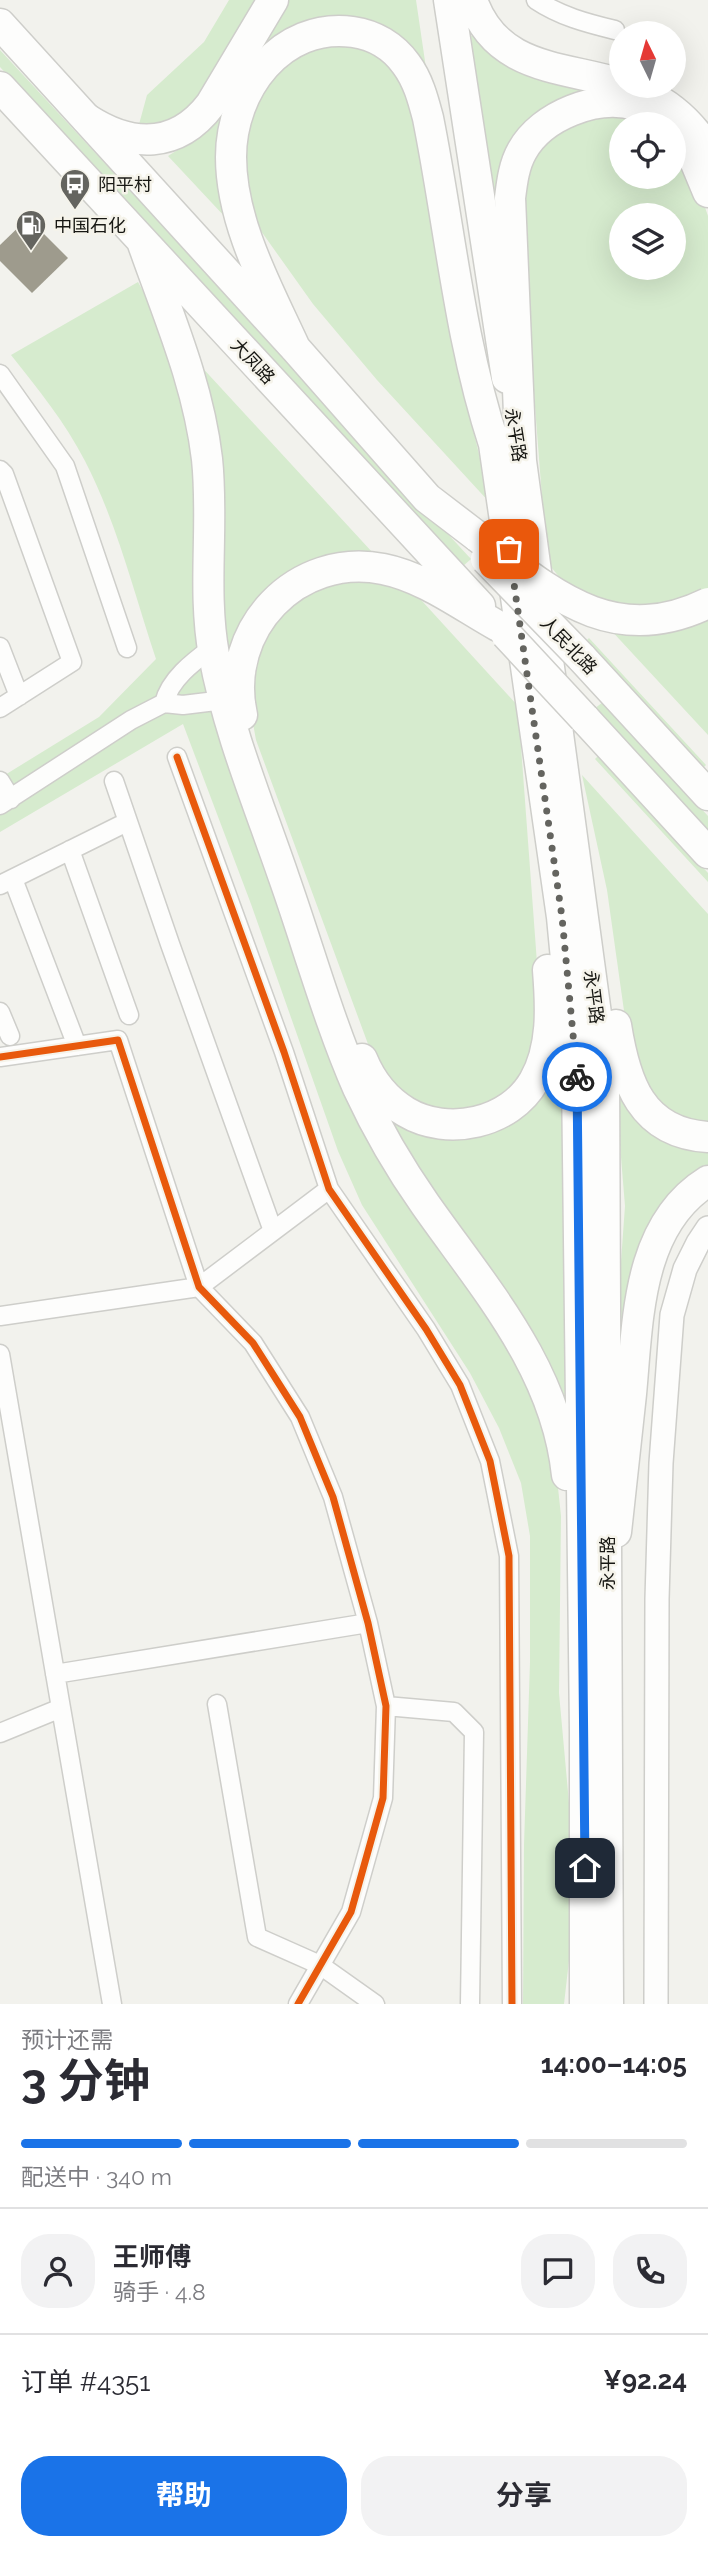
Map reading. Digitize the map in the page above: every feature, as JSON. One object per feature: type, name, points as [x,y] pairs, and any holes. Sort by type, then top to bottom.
[{"type":"main road","points":[[85,117],[107,130],[134,139],[163,138],[185,130],[211,104],[273,0]]},
{"type":"main road","name":"永平路","points":[[429,0],[562,917],[577,1074],[596,1732],[608,1893],[608,2004]]},
{"type":"main road","name":"永平路","points":[[449,0],[521,461],[604,1073],[607,1623],[596,1732],[583,1995]]},
{"type":"main road","points":[[472,0],[488,32],[518,55],[552,67],[609,80]]},
{"type":"main road","points":[[0,24],[295,348],[427,498],[482,548],[551,593],[571,604],[597,613],[622,619],[651,620],[681,614],[708,603]]},
{"type":"main road","points":[[295,348],[255,258],[240,214],[232,177],[233,131],[250,86],[266,63],[280,50],[299,38],[320,32],[357,33],[380,41],[397,53],[411,71],[422,96],[435,155],[461,318],[477,391],[494,444]]},
{"type":"main road","name":"大凤路","points":[[0,87],[502,630]]},
{"type":"main road","points":[[655,98],[672,109],[693,129],[708,151]]},
{"type":"main road","points":[[521,461],[510,222],[511,186],[520,153],[528,141],[552,121],[573,110],[597,103],[622,103],[651,112]]},
{"type":"main road","points":[[686,146],[693,156],[708,192]]},
{"type":"main road","points":[[142,241],[181,346],[202,428],[209,485],[207,584],[213,647],[224,700],[349,1067],[364,1101],[408,1180],[514,1330],[533,1364],[551,1406],[560,1434],[568,1481],[572,1702],[596,1732]]},
{"type":"main road","name":"人民北路","points":[[482,548],[708,795]]},
{"type":"main road","points":[[543,785],[538,829],[550,1013],[547,1041],[540,1067],[523,1097],[510,1108],[493,1116],[474,1122],[451,1124],[421,1119],[405,1111],[386,1096],[369,1073],[359,1051],[244,723],[240,700],[241,664],[250,635],[269,607],[301,582],[340,568],[375,568],[405,575],[502,630],[708,853]]},
{"type":"main road","points":[[569,802],[592,874],[619,1043],[634,1091],[642,1104],[662,1123],[685,1134],[708,1137]]},
{"type":"main road","points":[[607,1623],[644,1285],[653,1251],[669,1220],[683,1201],[708,1181]]},
{"type":"street","points":[[536,0],[550,10],[576,21],[609,29]]},
{"type":"street","points":[[0,374],[65,466],[127,648]]},
{"type":"street","points":[[0,470],[4,474],[72,662],[0,708]]},
{"type":"street","points":[[0,647],[19,696]]},
{"type":"street","points":[[164,703],[166,693],[174,682],[213,647]]},
{"type":"street","points":[[0,781],[6,802],[131,720],[164,703],[183,705],[224,700]]},
{"type":"street","points":[[177,757],[284,1052],[329,1189],[426,1329],[460,1385],[490,1461],[509,1556],[512,2004]]},
{"type":"street","points":[[114,781],[274,1231]]},
{"type":"street","points":[[77,1046],[7,882],[127,822]]},
{"type":"street","points":[[70,850],[129,1015]]},
{"type":"street","points":[[0,1012],[10,1036]]},
{"type":"street","points":[[0,1057],[118,1040],[199,1287],[253,1343],[300,1417],[333,1497],[368,1623],[386,1706],[383,1798],[351,1912],[298,2004]]},
{"type":"street","points":[[0,1316],[199,1287],[329,1189]]},
{"type":"street","points":[[656,2004],[657,1585],[664,1423],[674,1308],[689,1260],[708,1228]]},
{"type":"street","points":[[0,1354],[3,1394],[112,2004]]},
{"type":"street","points":[[55,1674],[368,1623]]},
{"type":"street","points":[[217,1704],[257,1937],[320,1965],[375,2004]]},
{"type":"street","points":[[386,1706],[454,1712],[474,1732],[471,2004]]},
{"type":"street","points":[[0,1733],[61,1708]]},
{"type":"street","points":[[608,1893],[617,2004]]},
{"type":"green space","points":[[229,0],[264,0],[183,122],[138,128],[147,95],[204,42]]},
{"type":"green space","points":[[283,0],[416,0],[426,68],[416,59],[286,31],[261,46]]},
{"type":"green space","points":[[471,36],[486,49],[513,68],[543,79],[594,87],[588,93],[574,95],[495,219]]},
{"type":"green space","points":[[359,45],[396,69],[422,128],[452,342],[491,504],[377,380],[313,304],[261,231],[247,193],[244,141],[264,84],[308,48]]},
{"type":"green space","points":[[0,50],[471,559],[462,567],[0,67]]},
{"type":"green space","points":[[229,96],[226,218],[168,156],[195,139]]},
{"type":"green space","points":[[603,111],[609,113],[609,189],[686,189],[686,166],[700,193],[708,216],[708,595],[647,611],[579,594],[560,578],[547,562],[520,212],[531,158],[557,129]]},
{"type":"green space","points":[[138,282],[153,309],[197,442],[197,644],[206,683],[429,1231],[523,1368],[556,1469],[561,1516],[559,1693],[572,1836],[572,1934],[564,2004],[523,2004],[530,1536],[521,1483],[499,1428],[470,1373],[362,1205],[338,1151],[251,904],[183,724],[0,832],[0,778],[99,717],[156,659],[116,533],[85,461],[51,406],[11,355]]},
{"type":"green space","points":[[198,363],[373,553],[344,556],[231,659],[225,657],[218,566],[225,524],[222,465]]},
{"type":"green space","points":[[358,578],[412,590],[518,706],[541,1017],[537,1051],[510,1094],[469,1111],[434,1109],[410,1098],[388,1077],[368,1044],[256,740],[248,696],[261,632],[308,589]]},
{"type":"green space","points":[[708,614],[708,735],[608,627]]},
{"type":"green space","points":[[589,638],[706,765],[702,769],[585,642]]},
{"type":"green space","points":[[603,702],[708,816],[708,833],[594,709]]},
{"type":"green space","points":[[599,755],[708,873],[708,882],[595,759]]},
{"type":"green space","points":[[582,775],[708,914],[708,1124],[673,1116],[644,1087],[627,1032],[607,890]]},
{"type":"green space","points":[[563,1034],[575,1448],[418,1177],[386,1112],[467,1135]]},
{"type":"green space","points":[[614,1072],[708,1147],[708,1167],[633,1270],[622,1325],[619,1430],[618,1303],[625,1206]]},
{"type":"building","name":"中国石化","points":[[28,218],[68,258],[32,293],[0,261],[0,245]]},
{"type":"cycle path","points":[[177,757],[284,1052],[329,1189],[426,1329],[460,1385],[490,1461],[509,1556],[512,2004]]},
{"type":"cycle path","points":[[0,1057],[118,1040],[199,1287],[253,1343],[300,1417],[333,1497],[368,1623],[386,1706],[383,1798],[351,1912],[298,2004]]},
{"type":"way so far","points":[[509,549],[562,917],[577,1077]]},
{"type":"place","name":"阳平村","points":[[75,211]]},
{"type":"place","name":"中国石化","points":[[31,252]]},
{"type":"route","points":[[577,1077],[585,1868]]}]
